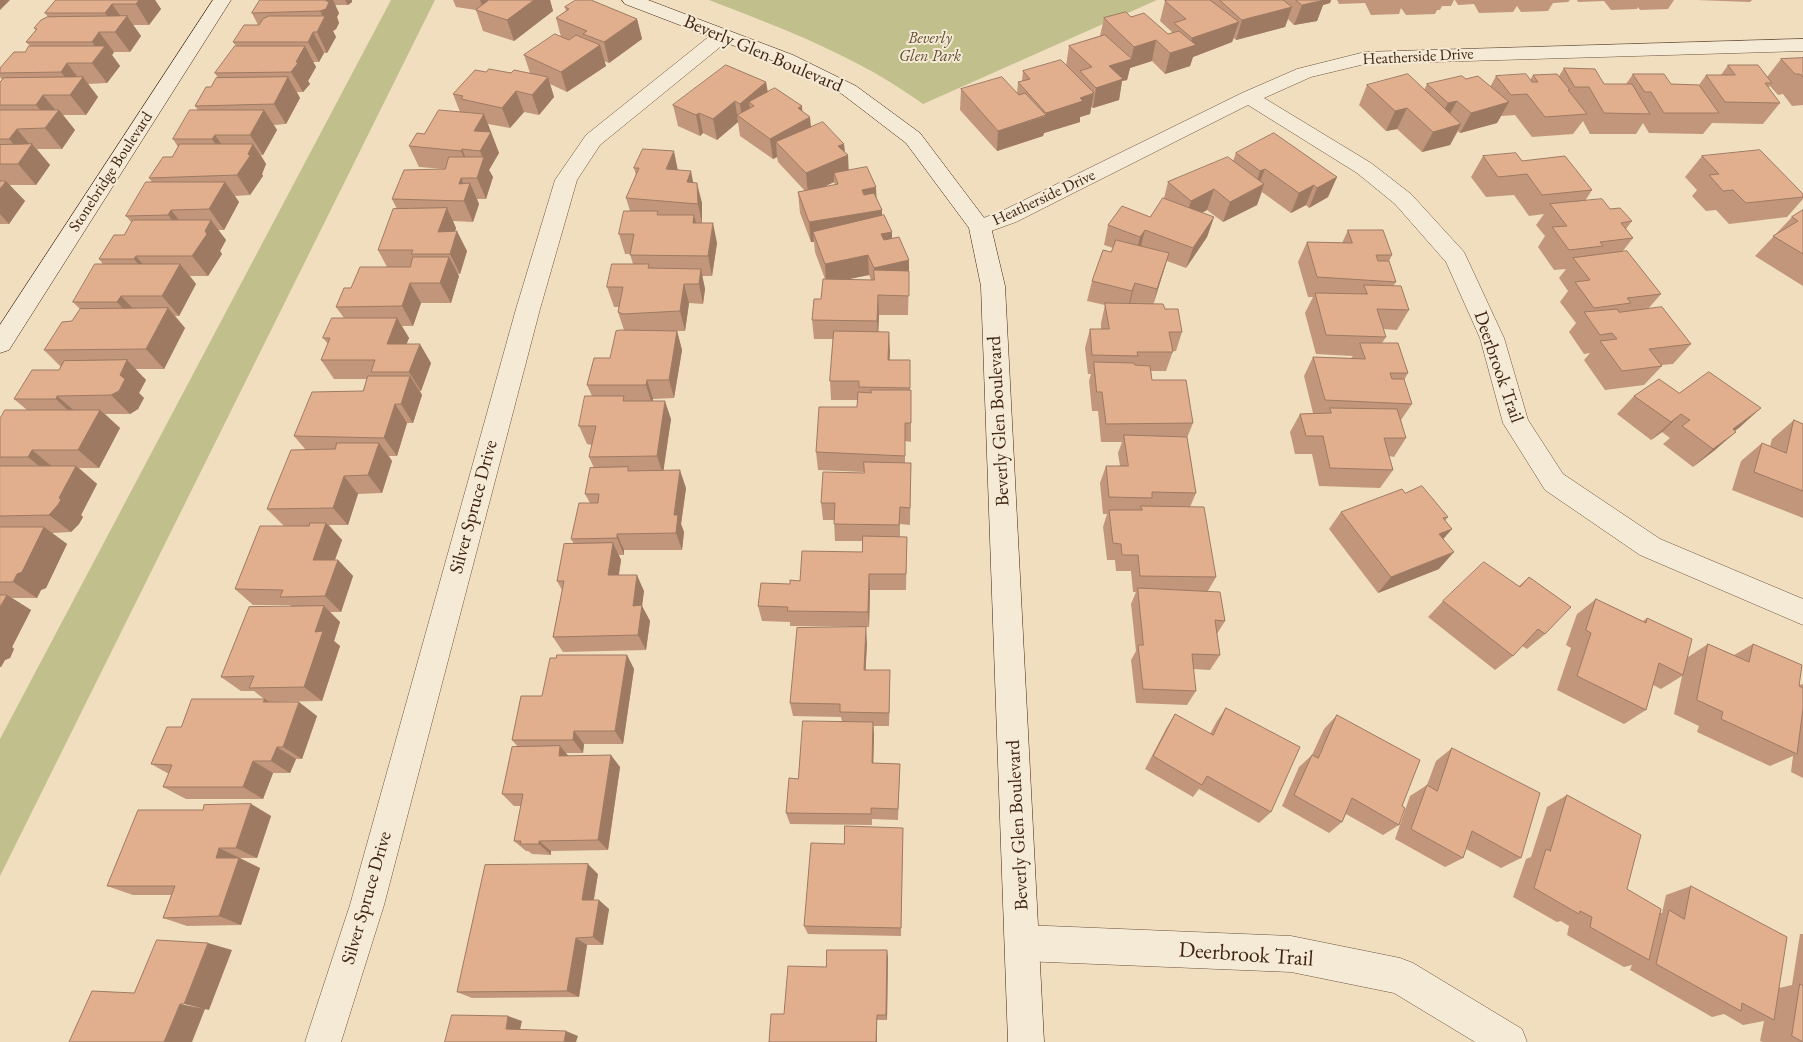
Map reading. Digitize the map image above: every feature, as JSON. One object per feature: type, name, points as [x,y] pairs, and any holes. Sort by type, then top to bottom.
[{"type":"street","name":"Stonebridge Boulevard","points":[[0,344],[222,0]]},
{"type":"street","name":"Beverly Glen Boulevard","points":[[632,0],[786,59],[848,90],[913,138],[980,227],[992,286],[1026,1042]]},
{"type":"street","name":"Silver Spruce Drive","points":[[323,1042],[367,905],[528,309],[566,180],[593,140],[723,35]]},
{"type":"street","name":"Heatherside Drive","points":[[980,227],[1008,217],[1249,97],[1304,73],[1365,58],[1803,44]]},
{"type":"street","name":"Deerbrook Trail","points":[[1249,97],[1380,180],[1424,220],[1456,258],[1492,338],[1516,423],[1554,482],[1650,547],[1803,612]]},
{"type":"street","name":"Deerbrook Trail","points":[[1023,943],[1291,954],[1400,976],[1509,1042]]},
{"type":"green space","points":[[391,0],[435,0],[0,876],[0,739]]},
{"type":"green space","name":"Beverly Glen Park","points":[[709,0],[1157,0],[923,104],[898,87],[846,58],[792,33]]},
{"type":"building","points":[[56,0],[139,0],[136,4],[112,4],[105,13],[45,13]]},
{"type":"building","points":[[260,0],[325,0],[329,2],[326,9],[320,11],[252,13]]},
{"type":"building","points":[[489,0],[534,0],[507,20],[476,10]]},
{"type":"building","points":[[576,0],[591,0],[637,19],[604,42],[583,34],[587,31],[556,18],[569,9],[565,7]]},
{"type":"building","points":[[1210,0],[1239,22],[1192,38],[1174,23],[1186,19],[1165,1]]},
{"type":"building","points":[[1220,0],[1283,0],[1292,7],[1242,20]]},
{"type":"building","points":[[1296,0],[1325,0],[1302,5]]},
{"type":"building","points":[[1126,12],[1131,17],[1144,13],[1168,34],[1179,31],[1196,45],[1170,53],[1156,40],[1134,47],[1104,18]]},
{"type":"building","points":[[127,16],[115,32],[99,32],[92,42],[26,42],[37,29],[34,28],[41,20],[47,17]]},
{"type":"building","points":[[269,16],[325,16],[317,32],[313,32],[308,42],[233,42],[244,25],[259,25],[263,19]]},
{"type":"building","points":[[555,34],[569,40],[576,35],[600,45],[561,72],[524,55]]},
{"type":"building","points":[[1105,35],[1132,59],[1109,66],[1123,79],[1096,88],[1080,71],[1092,67],[1069,46]]},
{"type":"building","points":[[29,46],[105,46],[92,63],[67,63],[61,72],[0,73],[0,68],[14,52],[25,52]]},
{"type":"building","points":[[235,46],[305,46],[296,62],[298,63],[291,72],[215,73]]},
{"type":"building","points":[[1803,58],[1803,77],[1800,74],[1795,74],[1781,59]]},
{"type":"building","points":[[1061,60],[1094,93],[1080,98],[1083,101],[1046,113],[1018,82],[1030,79],[1023,71]]},
{"type":"building","points":[[726,65],[766,82],[740,104],[735,101],[713,119],[699,113],[696,115],[673,105]]},
{"type":"building","points":[[1728,65],[1758,65],[1772,83],[1765,83],[1780,103],[1725,102],[1706,75],[1735,75]]},
{"type":"building","points":[[1564,68],[1595,69],[1604,84],[1632,84],[1650,114],[1604,113],[1589,87],[1575,87]]},
{"type":"building","points":[[489,69],[511,73],[514,70],[548,77],[532,95],[516,91],[502,108],[461,99],[463,96],[453,94],[475,70],[486,72]]},
{"type":"building","points":[[1408,74],[1461,124],[1433,132],[1407,108],[1395,111],[1367,85]]},
{"type":"building","points":[[1526,74],[1532,82],[1538,82],[1533,75],[1557,74],[1587,114],[1545,117],[1527,94],[1511,95],[1496,76]]},
{"type":"building","points":[[1633,74],[1664,74],[1671,84],[1699,85],[1719,113],[1664,113],[1651,92],[1645,92]]},
{"type":"building","points":[[1462,76],[1466,79],[1478,76],[1509,102],[1471,113],[1457,101],[1448,103],[1427,84]]},
{"type":"building","points":[[83,77],[70,95],[43,95],[36,105],[0,105],[0,82],[4,78]]},
{"type":"building","points":[[288,77],[274,104],[195,106],[206,87],[211,87],[216,78]]},
{"type":"building","points":[[1002,77],[1019,95],[1025,93],[1046,115],[998,131],[961,89]]},
{"type":"building","points":[[775,88],[802,106],[798,108],[810,117],[770,139],[737,115],[754,106],[749,102]]},
{"type":"building","points":[[0,110],[59,110],[45,128],[17,129],[9,139],[0,139]]},
{"type":"building","points":[[190,110],[264,110],[250,135],[215,135],[212,139],[173,139]]},
{"type":"building","points":[[439,110],[484,114],[474,131],[491,132],[480,151],[409,146],[417,133],[424,134]]},
{"type":"building","points":[[823,122],[844,144],[838,146],[848,155],[806,173],[776,142]]},
{"type":"building","points":[[1274,133],[1337,177],[1317,188],[1314,185],[1299,193],[1265,169],[1260,171],[1236,153]]},
{"type":"building","points":[[32,144],[18,164],[0,164],[0,145]]},
{"type":"building","points":[[180,144],[253,144],[248,154],[250,156],[237,175],[149,178],[163,157],[172,157]]},
{"type":"building","points":[[643,149],[674,151],[666,169],[691,171],[687,182],[697,183],[698,204],[626,198],[639,168],[634,168]]},
{"type":"building","points":[[1760,150],[1803,194],[1803,197],[1746,203],[1733,190],[1723,191],[1709,175],[1719,174],[1702,156]]},
{"type":"building","points":[[1516,153],[1522,161],[1565,156],[1592,190],[1542,195],[1527,174],[1498,177],[1483,156]]},
{"type":"building","points":[[449,157],[484,157],[477,178],[461,178],[459,184],[470,183],[464,201],[392,199],[404,170],[445,169]]},
{"type":"building","points":[[1228,157],[1264,184],[1230,202],[1214,189],[1191,201],[1168,182]]},
{"type":"building","points":[[867,167],[876,187],[862,190],[864,195],[874,193],[882,210],[809,222],[798,192],[838,184],[834,173]]},
{"type":"building","points":[[0,181],[6,181],[0,189]]},
{"type":"building","points":[[146,182],[225,182],[209,209],[171,210],[168,215],[126,216]]},
{"type":"building","points":[[1163,198],[1214,217],[1193,248],[1145,230],[1140,237],[1108,225],[1122,206],[1150,217]]},
{"type":"building","points":[[1602,199],[1610,209],[1620,208],[1632,221],[1621,223],[1633,238],[1600,242],[1603,246],[1569,250],[1552,227],[1567,226],[1550,204]]},
{"type":"building","points":[[447,208],[438,232],[457,231],[450,254],[411,254],[413,250],[378,250],[393,209]]},
{"type":"building","points":[[1803,210],[1803,254],[1773,236],[1798,221],[1792,217]]},
{"type":"building","points":[[624,211],[658,211],[657,215],[694,215],[693,223],[713,223],[708,256],[630,255],[634,234],[619,234]]},
{"type":"building","points":[[884,215],[892,232],[881,234],[884,240],[899,237],[909,260],[874,268],[868,255],[825,264],[813,232]]},
{"type":"building","points":[[133,220],[211,220],[205,231],[207,234],[192,256],[136,256],[134,259],[99,259],[114,235],[124,235]]},
{"type":"building","points":[[1348,230],[1383,230],[1392,255],[1376,255],[1378,261],[1389,261],[1396,282],[1317,277],[1307,242],[1352,243]]},
{"type":"building","points":[[1116,240],[1169,253],[1157,289],[1135,283],[1132,291],[1092,281],[1103,250],[1111,252]]},
{"type":"building","points":[[1627,251],[1661,294],[1627,298],[1631,303],[1594,308],[1575,282],[1590,280],[1573,258]]},
{"type":"building","points":[[413,257],[449,257],[440,283],[410,283],[402,306],[336,307],[344,288],[351,288],[360,267],[410,267]]},
{"type":"building","points":[[95,264],[180,264],[162,296],[121,296],[117,302],[73,302]]},
{"type":"building","points":[[612,264],[649,264],[648,268],[701,269],[699,284],[684,284],[680,311],[623,314],[618,312],[623,287],[607,287]]},
{"type":"building","points":[[874,270],[909,271],[909,296],[878,295],[877,321],[812,320],[814,299],[821,299],[823,279],[874,280]]},
{"type":"building","points":[[1364,285],[1401,286],[1409,310],[1377,309],[1386,337],[1326,335],[1315,293],[1367,294]]},
{"type":"building","points":[[1105,303],[1163,304],[1165,309],[1178,309],[1182,332],[1169,332],[1173,352],[1137,352],[1138,356],[1092,355],[1090,329],[1109,329]]},
{"type":"building","points":[[1662,307],[1691,344],[1649,349],[1662,366],[1622,371],[1600,341],[1617,339],[1612,333],[1600,335],[1584,312],[1617,309],[1619,312]]},
{"type":"building","points":[[168,308],[146,349],[44,350],[62,322],[72,321],[80,309]]},
{"type":"building","points":[[332,318],[397,318],[387,344],[420,344],[409,372],[371,372],[375,360],[321,360],[330,338],[323,338]]},
{"type":"building","points":[[616,331],[677,331],[669,380],[647,380],[646,385],[587,385],[594,358],[610,358]]},
{"type":"building","points":[[834,331],[889,332],[888,360],[910,360],[910,388],[859,387],[859,381],[830,381]]},
{"type":"building","points":[[1360,343],[1398,343],[1408,373],[1390,373],[1392,379],[1404,379],[1412,404],[1325,400],[1313,357],[1365,359]]},
{"type":"building","points":[[127,360],[120,375],[125,379],[119,391],[111,395],[57,396],[56,399],[14,399],[32,370],[59,370],[64,361]]},
{"type":"building","points":[[1094,362],[1134,363],[1135,365],[1150,366],[1152,380],[1186,380],[1193,423],[1106,424],[1102,392],[1097,392]]},
{"type":"building","points":[[1709,372],[1761,408],[1733,429],[1736,432],[1713,449],[1682,426],[1690,420],[1681,414],[1671,422],[1634,396],[1659,379],[1679,393]]},
{"type":"building","points":[[368,376],[410,376],[401,404],[395,404],[384,438],[294,436],[312,392],[363,391]]},
{"type":"building","points":[[871,390],[911,390],[911,423],[905,423],[905,456],[816,452],[819,407],[857,407],[858,392],[871,393]]},
{"type":"building","points":[[585,396],[624,396],[623,401],[665,401],[657,456],[589,457],[596,426],[579,426]]},
{"type":"building","points":[[1330,408],[1397,409],[1406,438],[1384,438],[1393,470],[1330,468],[1323,436],[1306,436],[1300,414],[1331,413]]},
{"type":"building","points":[[5,410],[100,410],[78,450],[32,450],[28,457],[0,457],[0,419]]},
{"type":"building","points":[[1794,420],[1803,424],[1803,491],[1754,472],[1762,443],[1786,453]]},
{"type":"building","points":[[1124,435],[1187,437],[1196,493],[1152,492],[1152,498],[1109,497],[1106,466],[1128,466]]},
{"type":"building","points":[[337,443],[379,443],[368,475],[344,476],[333,508],[267,509],[291,450],[335,449]]},
{"type":"building","points":[[864,462],[911,463],[910,508],[900,507],[899,525],[834,524],[835,503],[821,503],[823,472],[864,473]]},
{"type":"building","points":[[0,466],[76,466],[59,498],[61,500],[49,515],[0,516]]},
{"type":"building","points":[[628,467],[628,471],[680,470],[674,515],[678,515],[676,533],[617,534],[617,538],[571,539],[579,503],[598,503],[599,494],[585,494],[590,468]]},
{"type":"building","points":[[1422,486],[1448,517],[1443,518],[1452,529],[1439,534],[1454,552],[1391,577],[1341,512],[1402,489],[1405,493]]},
{"type":"building","points":[[1141,506],[1204,507],[1216,577],[1140,576],[1138,555],[1122,555],[1121,544],[1113,543],[1109,510],[1142,510]]},
{"type":"building","points":[[310,523],[326,523],[313,560],[338,560],[325,596],[280,597],[283,590],[235,589],[260,526],[309,526]]},
{"type":"building","points":[[0,527],[44,527],[22,572],[17,574],[13,582],[0,582]]},
{"type":"building","points":[[863,536],[907,537],[906,574],[869,574],[868,612],[787,611],[788,607],[758,606],[761,583],[790,584],[790,580],[800,581],[802,551],[862,552]]},
{"type":"building","points":[[613,543],[608,575],[637,575],[633,606],[642,605],[638,635],[553,637],[564,581],[557,581],[564,544]]},
{"type":"building","points":[[1484,562],[1520,587],[1529,577],[1571,607],[1545,634],[1538,629],[1513,656],[1443,601]]},
{"type":"building","points":[[1138,588],[1220,592],[1225,621],[1215,620],[1220,655],[1192,654],[1196,691],[1143,689],[1138,645],[1143,645]]},
{"type":"building","points":[[0,595],[7,595],[0,607]]},
{"type":"building","points":[[1596,599],[1646,623],[1647,618],[1692,639],[1683,675],[1659,663],[1646,710],[1577,676],[1591,633],[1586,630]]},
{"type":"building","points":[[324,606],[315,632],[323,631],[304,687],[249,688],[254,676],[221,677],[249,607]]},
{"type":"building","points":[[866,627],[864,670],[890,670],[889,713],[840,712],[840,704],[790,703],[797,628]]},
{"type":"building","points":[[1708,644],[1749,662],[1753,644],[1802,665],[1799,686],[1803,688],[1803,709],[1797,754],[1721,719],[1723,712],[1697,700]]},
{"type":"building","points":[[557,655],[627,655],[615,731],[574,731],[573,740],[512,740],[521,696],[542,696],[550,658],[556,658]]},
{"type":"building","points":[[192,699],[265,699],[263,702],[299,702],[283,747],[277,747],[271,761],[253,761],[243,787],[163,787],[172,765],[151,764],[167,727],[181,727]]},
{"type":"building","points":[[1226,708],[1300,747],[1271,812],[1207,776],[1202,785],[1153,756],[1175,714],[1213,735]]},
{"type":"building","points":[[1337,715],[1420,760],[1402,806],[1405,808],[1399,825],[1352,798],[1342,822],[1294,795],[1312,755],[1318,758]]},
{"type":"building","points":[[803,721],[873,722],[872,763],[900,764],[898,809],[871,808],[871,814],[786,813],[789,778],[798,779]]},
{"type":"building","points":[[560,746],[559,756],[611,755],[598,840],[539,841],[539,844],[520,844],[521,841],[514,841],[523,794],[502,794],[512,747]]},
{"type":"building","points":[[1452,748],[1540,793],[1521,858],[1472,831],[1463,858],[1411,829],[1427,785],[1437,791]]},
{"type":"building","points":[[1567,795],[1641,835],[1627,889],[1661,909],[1649,960],[1590,927],[1592,917],[1580,911],[1579,914],[1534,888],[1546,849],[1550,851]]},
{"type":"building","points":[[251,804],[236,848],[219,848],[216,858],[239,858],[219,916],[163,918],[175,886],[107,886],[138,810],[203,810],[204,805]]},
{"type":"building","points":[[845,826],[903,828],[901,928],[804,926],[811,843],[844,844]]},
{"type":"building","points":[[588,864],[582,900],[599,900],[593,937],[576,938],[567,991],[457,992],[485,865]]},
{"type":"building","points":[[1691,886],[1787,937],[1774,1020],[1742,1003],[1741,1011],[1656,964],[1669,910],[1684,919]]},
{"type":"building","points":[[157,940],[208,943],[184,1004],[180,1004],[164,1042],[69,1042],[92,991],[134,993]]},
{"type":"building","points":[[827,950],[887,950],[886,1015],[877,1015],[876,1042],[769,1042],[771,1014],[784,1014],[788,966],[826,967]]},
{"type":"building","points":[[1800,984],[1803,986],[1803,1042],[1792,1036]]},
{"type":"building","points":[[452,1015],[508,1016],[506,1029],[566,1031],[564,1042],[445,1042]]}]
